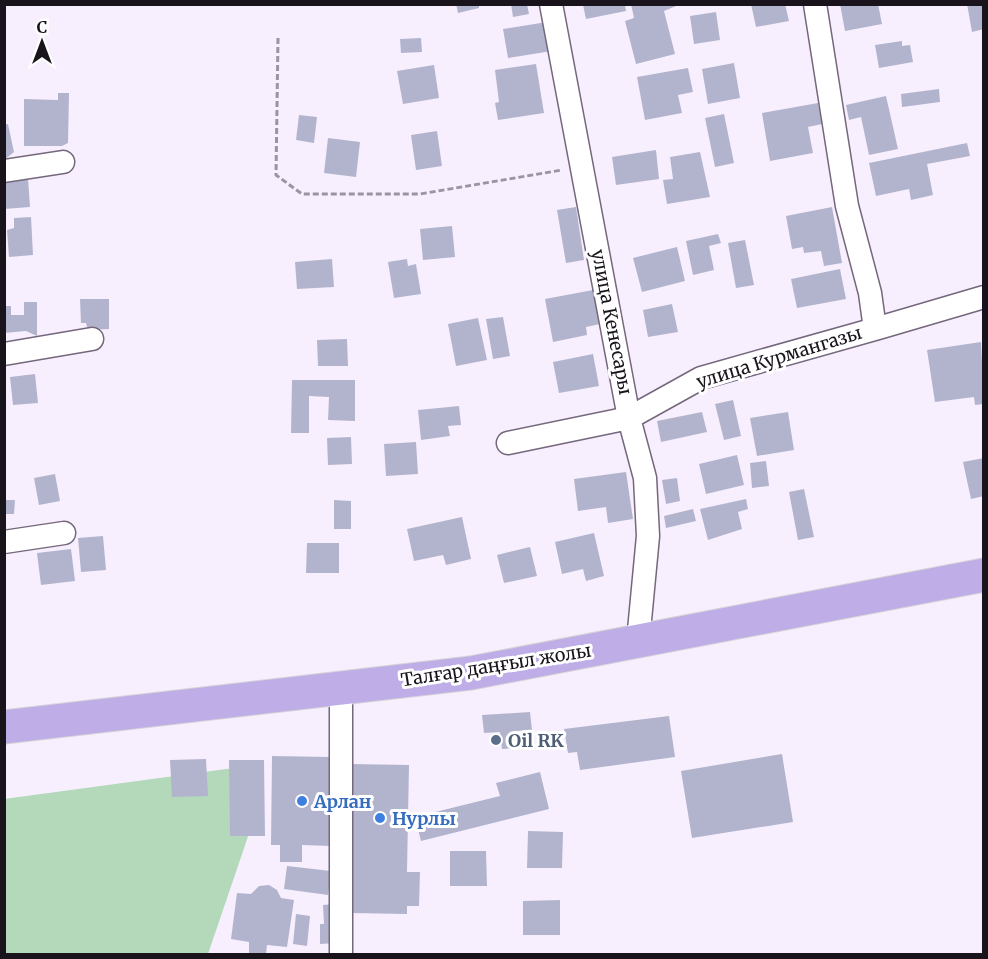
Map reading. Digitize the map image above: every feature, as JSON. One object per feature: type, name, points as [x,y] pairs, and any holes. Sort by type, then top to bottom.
[{"type":"main road","name":"Талғар даңғыл жолы","points":[[4,727],[471,673],[984,574]]},
{"type":"street","name":"улица Кенесары","points":[[551,4],[629,418],[645,478],[648,536],[638,641]]},
{"type":"street","name":"улица Курмангазы","points":[[508,443],[629,418],[701,378],[875,329],[870,293],[847,206],[815,4]]},
{"type":"street","points":[[4,171],[63,162]]},
{"type":"street","points":[[875,329],[984,297]]},
{"type":"street","points":[[4,354],[92,339]]},
{"type":"street","points":[[4,542],[64,533]]},
{"type":"street","points":[[341,688],[341,954]]},
{"type":"path","points":[[278,38],[276,175],[302,194],[420,194],[581,167]]},
{"type":"green space","points":[[256,765],[258,807],[208,954],[5,954],[4,799]]},
{"type":"building","points":[[456,4],[479,4],[479,8],[458,13]]},
{"type":"building","points":[[511,4],[527,4],[529,14],[513,17]]},
{"type":"building","points":[[631,4],[681,4],[664,11],[675,54],[636,64],[625,21],[634,18]]},
{"type":"building","points":[[751,4],[785,4],[789,21],[756,27]]},
{"type":"building","points":[[840,4],[878,4],[882,24],[845,31]]},
{"type":"building","points":[[967,4],[984,4],[984,29],[972,32]]},
{"type":"building","points":[[583,5],[625,5],[626,11],[586,19]]},
{"type":"building","points":[[716,12],[720,40],[694,44],[690,16]]},
{"type":"building","points":[[547,22],[552,51],[508,58],[503,29]]},
{"type":"building","points":[[421,38],[422,52],[401,53],[400,39]]},
{"type":"building","points":[[902,41],[902,46],[910,45],[913,62],[879,68],[875,45]]},
{"type":"building","points":[[734,63],[740,98],[708,104],[702,69]]},
{"type":"building","points":[[536,64],[544,113],[498,120],[495,103],[499,102],[495,70]]},
{"type":"building","points":[[434,65],[439,98],[403,104],[397,71]]},
{"type":"building","points":[[688,68],[693,92],[678,95],[682,113],[645,120],[637,77]]},
{"type":"building","points":[[939,89],[940,102],[902,107],[901,94]]},
{"type":"building","points":[[58,93],[69,93],[68,143],[62,146],[24,146],[24,99],[58,100]]},
{"type":"building","points":[[886,96],[898,149],[869,155],[861,117],[849,120],[846,105]]},
{"type":"building","points":[[818,103],[822,124],[808,127],[813,153],[770,161],[762,113]]},
{"type":"building","points":[[724,114],[734,163],[715,167],[705,118]]},
{"type":"building","points":[[299,115],[317,117],[314,143],[296,140]]},
{"type":"building","points":[[8,124],[14,152],[4,160],[4,125]]},
{"type":"building","points":[[437,131],[442,166],[416,170],[411,135]]},
{"type":"building","points":[[328,138],[360,142],[356,177],[324,173]]},
{"type":"building","points":[[967,143],[970,156],[927,164],[933,195],[911,200],[909,189],[876,196],[869,163]]},
{"type":"building","points":[[656,150],[659,179],[616,185],[612,157]]},
{"type":"building","points":[[700,152],[710,197],[667,204],[663,180],[673,179],[670,157]]},
{"type":"building","points":[[28,178],[30,207],[4,209],[4,180]]},
{"type":"building","points":[[576,207],[584,260],[566,263],[557,210]]},
{"type":"building","points":[[832,207],[842,263],[824,266],[821,251],[804,253],[803,247],[792,249],[786,216]]},
{"type":"building","points":[[31,217],[33,255],[9,257],[7,230],[14,228],[14,218]]},
{"type":"building","points":[[452,226],[455,257],[423,260],[420,229]]},
{"type":"building","points":[[718,234],[721,243],[709,246],[714,270],[693,275],[686,241]]},
{"type":"building","points":[[745,240],[754,285],[736,288],[728,243]]},
{"type":"building","points":[[677,247],[685,281],[642,292],[633,258]]},
{"type":"building","points":[[332,259],[334,287],[297,289],[295,262]]},
{"type":"building","points":[[407,259],[408,266],[416,264],[421,294],[394,298],[388,262]]},
{"type":"building","points":[[840,269],[846,299],[797,308],[791,279]]},
{"type":"building","points":[[593,290],[600,324],[586,327],[587,335],[553,342],[545,299]]},
{"type":"building","points":[[80,299],[109,299],[109,329],[88,330],[86,323],[81,323]]},
{"type":"building","points":[[24,302],[37,302],[37,336],[26,331],[4,333],[4,306],[11,306],[11,315],[24,315]]},
{"type":"building","points":[[672,304],[678,332],[648,337],[643,310]]},
{"type":"building","points":[[503,317],[510,356],[493,359],[486,319]]},
{"type":"building","points":[[478,318],[487,360],[456,366],[448,324]]},
{"type":"building","points":[[347,339],[348,366],[318,366],[317,340]]},
{"type":"building","points":[[981,342],[984,404],[975,405],[974,397],[935,402],[927,350]]},
{"type":"building","points":[[593,354],[599,386],[559,393],[553,362]]},
{"type":"building","points":[[35,374],[38,403],[13,405],[10,377]]},
{"type":"building","points":[[292,380],[355,380],[355,421],[328,420],[329,397],[309,396],[309,433],[291,433]]},
{"type":"building","points":[[733,400],[741,436],[724,440],[715,404]]},
{"type":"building","points":[[459,406],[461,425],[448,426],[450,436],[421,440],[418,410]]},
{"type":"building","points":[[702,412],[707,432],[661,442],[657,421]]},
{"type":"building","points":[[788,412],[794,450],[757,456],[750,418]]},
{"type":"building","points":[[351,437],[352,464],[328,465],[327,438]]},
{"type":"building","points":[[416,442],[418,474],[386,476],[384,444]]},
{"type":"building","points":[[737,455],[744,485],[706,494],[699,464]]},
{"type":"building","points":[[984,458],[984,496],[971,499],[963,462]]},
{"type":"building","points":[[766,461],[769,486],[752,488],[750,463]]},
{"type":"building","points":[[626,472],[633,519],[608,523],[606,507],[578,511],[574,479]]},
{"type":"building","points":[[55,474],[60,501],[39,505],[34,478]]},
{"type":"building","points":[[677,478],[680,501],[666,504],[662,480]]},
{"type":"building","points":[[804,489],[814,537],[798,540],[789,492]]},
{"type":"building","points":[[746,499],[748,509],[738,512],[742,529],[708,540],[700,509]]},
{"type":"building","points":[[4,500],[15,500],[14,514],[4,514]]},
{"type":"building","points":[[334,500],[351,501],[351,529],[334,529]]},
{"type":"building","points":[[693,509],[696,521],[666,528],[664,516]]},
{"type":"building","points":[[462,517],[471,559],[446,565],[443,555],[414,561],[407,529]]},
{"type":"building","points":[[594,533],[604,576],[586,581],[583,569],[562,574],[555,542]]},
{"type":"building","points":[[103,536],[106,570],[81,572],[78,538]]},
{"type":"building","points":[[307,543],[339,543],[339,573],[306,573]]},
{"type":"building","points":[[530,547],[537,576],[504,583],[497,555]]},
{"type":"building","points":[[71,549],[75,581],[41,585],[37,553]]},
{"type":"building","points":[[530,712],[532,730],[515,731],[516,748],[502,749],[500,732],[484,733],[482,715]]},
{"type":"building","points":[[669,716],[675,757],[580,770],[577,752],[568,753],[564,729]]},
{"type":"building","points":[[782,754],[793,822],[692,838],[681,771]]},
{"type":"building","name":"Арлан","points":[[272,756],[332,757],[331,846],[302,845],[302,862],[280,862],[280,845],[271,845]]},
{"type":"building","points":[[206,759],[208,796],[172,797],[170,760]]},
{"type":"building","points":[[229,760],[264,760],[265,836],[230,836]]},
{"type":"building","name":"Нурлы","points":[[352,764],[409,765],[407,872],[420,872],[419,906],[407,906],[407,914],[350,913]]},
{"type":"building","points":[[540,772],[549,809],[421,841],[415,817],[500,796],[496,783]]},
{"type":"building","points":[[528,831],[563,832],[562,868],[527,868]]},
{"type":"building","points":[[450,851],[486,851],[487,886],[450,886]]},
{"type":"building","points":[[287,866],[331,871],[328,895],[284,889]]},
{"type":"building","points":[[269,885],[277,890],[281,898],[294,900],[287,947],[267,945],[266,954],[249,954],[249,942],[231,939],[237,893],[251,894],[259,886]]},
{"type":"building","points":[[560,900],[560,935],[523,935],[523,901]]},
{"type":"building","points":[[334,904],[336,943],[320,944],[320,924],[324,924],[323,905]]},
{"type":"building","points":[[296,914],[310,916],[307,946],[293,944]]},
{"type":"place","name":"Oil RK","points":[[496,740]]},
{"type":"place","name":"Арлан","points":[[302,801]]},
{"type":"place","name":"Нурлы","points":[[380,818]]}]
